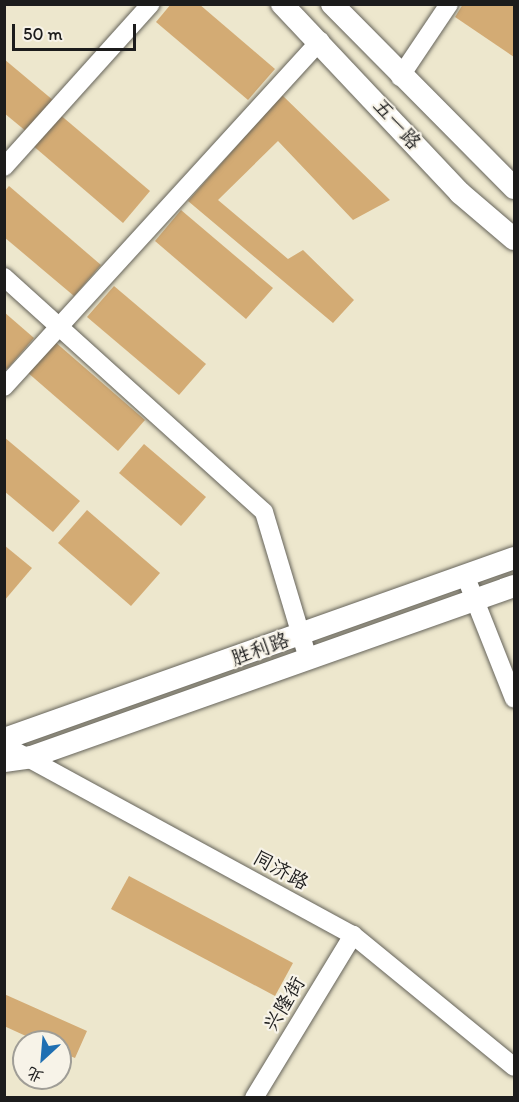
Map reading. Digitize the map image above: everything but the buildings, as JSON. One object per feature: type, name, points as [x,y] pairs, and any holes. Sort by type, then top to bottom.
[{"type":"main road","name":"五一路","points":[[282,4],[320,41],[460,193],[514,239]]},
{"type":"main road","name":"五一路","points":[[332,4],[400,76],[514,186]]},
{"type":"main road","points":[[376,101],[400,76]]},
{"type":"main road","name":"胜利路","points":[[4,739],[514,558]]},
{"type":"main road","name":"胜利路","points":[[4,761],[31,757],[514,586]]},
{"type":"street","points":[[4,167],[151,4]]},
{"type":"street","points":[[400,76],[449,4]]},
{"type":"street","points":[[4,387],[320,41]]},
{"type":"street","points":[[4,277],[264,512],[308,659]]},
{"type":"street","points":[[465,575],[514,699]]},
{"type":"street","name":"同济路","points":[[4,744],[353,935],[514,1067]]},
{"type":"street","name":"兴隆街","points":[[254,1098],[353,935]]}]
